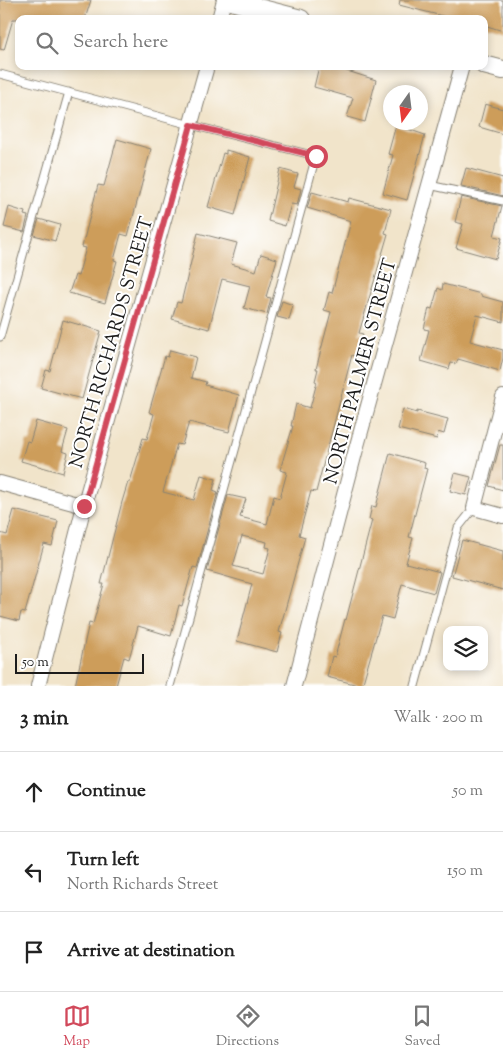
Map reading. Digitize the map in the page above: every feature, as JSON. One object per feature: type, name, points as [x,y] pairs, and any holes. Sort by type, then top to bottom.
[{"type":"street","points":[[220,15],[226,0],[285,15]]},
{"type":"street","points":[[488,67],[503,70]]},
{"type":"street","name":"NORTH RICHARDS STREET","points":[[38,686],[84,506],[206,70]]},
{"type":"street","name":"NORTH PALMER STREET","points":[[294,686],[355,453],[461,70]]},
{"type":"street","points":[[503,397],[474,508],[503,516]]},
{"type":"street","points":[[0,483],[84,506]]},
{"type":"lane","points":[[0,74],[316,156],[170,686]]},
{"type":"lane","points":[[0,337],[69,92]]},
{"type":"lane","points":[[429,185],[503,201]]},
{"type":"lane","points":[[415,686],[458,528],[474,508]]},
{"type":"building","points":[[0,0],[91,0],[86,15],[15,15],[4,50],[0,49]]},
{"type":"building","points":[[400,0],[503,0],[503,31],[488,26],[488,15],[438,15],[399,5]]},
{"type":"building","points":[[318,70],[344,70],[376,80],[365,122],[347,117],[353,98],[314,87]]},
{"type":"building","points":[[485,104],[503,109],[503,134],[479,127]]},
{"type":"building","points":[[395,130],[410,130],[425,135],[407,200],[383,193],[393,155],[388,154]]},
{"type":"building","points":[[117,139],[151,149],[128,236],[121,234],[114,260],[117,261],[105,303],[69,293],[75,275],[78,276],[86,248],[82,247],[98,185],[104,186]]},
{"type":"building","points":[[226,150],[250,157],[235,215],[208,207],[223,153],[226,154]]},
{"type":"building","points":[[466,168],[503,178],[503,196],[461,186]]},
{"type":"building","points":[[280,169],[298,174],[294,187],[301,189],[297,205],[291,204],[285,226],[268,221]]},
{"type":"building","points":[[312,192],[348,202],[349,198],[391,209],[385,233],[388,234],[359,333],[363,334],[356,357],[352,355],[316,492],[311,491],[299,535],[305,537],[279,632],[282,633],[277,652],[237,641],[252,584],[207,571],[228,495],[246,499],[240,517],[267,524],[274,496],[280,498],[287,472],[280,470],[293,426],[291,426],[296,404],[310,408],[317,382],[315,381],[318,369],[316,369],[331,312],[324,310],[329,292],[332,293],[351,221],[307,208]],"holes":[[[242,536],[267,542],[266,547],[270,548],[263,574],[233,566]]]},
{"type":"building","points":[[461,197],[502,206],[494,236],[502,238],[496,259],[456,248],[463,224],[455,222]]},
{"type":"building","points":[[9,207],[25,212],[24,215],[28,216],[24,232],[4,227]]},
{"type":"building","points":[[39,219],[60,225],[55,241],[34,235]]},
{"type":"building","points":[[198,233],[237,243],[231,264],[256,271],[261,254],[277,259],[266,297],[271,298],[267,314],[244,308],[250,286],[222,279],[209,329],[172,319],[177,302],[181,303]]},
{"type":"building","points":[[443,284],[503,302],[503,322],[477,315],[470,341],[503,350],[500,371],[458,359],[456,364],[451,363],[449,369],[421,361],[429,330],[424,329],[429,308],[432,309],[438,288],[442,290]]},
{"type":"building","points":[[282,301],[293,305],[289,320],[277,317]]},
{"type":"building","points":[[63,320],[101,331],[82,399],[41,388],[46,370],[50,371]]},
{"type":"building","points":[[170,350],[196,357],[191,378],[206,382],[205,385],[239,395],[229,432],[189,422],[182,445],[177,444],[163,492],[194,500],[201,475],[216,479],[213,490],[218,492],[197,568],[193,567],[182,606],[179,605],[171,636],[138,626],[129,659],[124,657],[116,686],[75,686],[89,623],[93,624],[104,584],[101,584],[122,502],[143,438],[147,439],[154,414],[149,412],[165,356],[168,357]]},
{"type":"building","points":[[403,409],[448,419],[444,434],[438,432],[437,439],[398,429]]},
{"type":"building","points":[[36,421],[68,430],[62,451],[68,453],[63,473],[21,461],[27,441],[30,442]]},
{"type":"building","points":[[500,445],[503,445],[503,490],[489,486]]},
{"type":"building","points":[[390,453],[425,463],[424,468],[427,469],[409,537],[413,538],[406,563],[440,572],[434,593],[402,584],[393,619],[382,616],[362,686],[327,677],[332,656],[335,657],[346,620],[372,520],[369,519],[372,506],[376,507]]},
{"type":"building","points":[[455,473],[471,477],[466,495],[450,491]]},
{"type":"building","points":[[14,510],[58,521],[52,546],[44,544],[25,613],[21,612],[19,621],[0,616],[0,533],[7,535]]},
{"type":"building","points":[[462,540],[503,551],[503,590],[452,576]]},
{"type":"route","points":[[84,506],[191,125],[316,156]]}]
